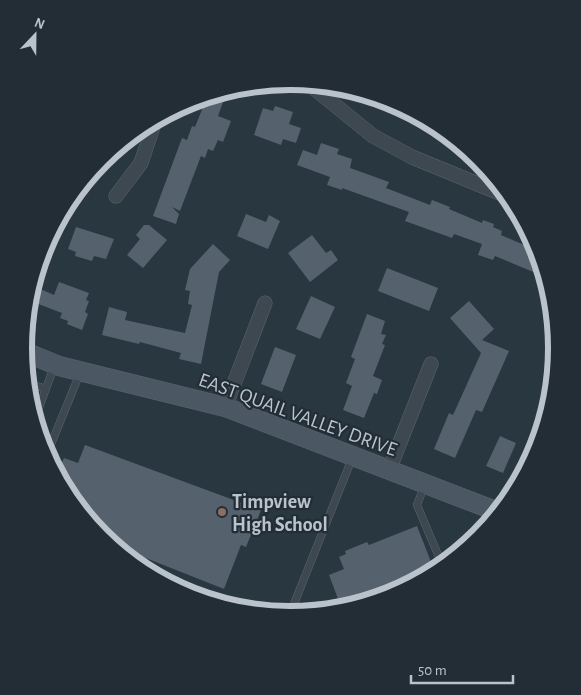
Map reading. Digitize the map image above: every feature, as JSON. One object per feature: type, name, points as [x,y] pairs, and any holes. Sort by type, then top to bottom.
[{"type":"street","points":[[318,91],[374,136],[412,157],[495,189]]},
{"type":"street","points":[[116,196],[141,163],[152,130]]},
{"type":"street","points":[[225,408],[266,303]]},
{"type":"street","name":"EAST QUAIL VALLEY DRIVE","points":[[32,355],[55,364],[225,408],[491,509]]},
{"type":"street","points":[[389,470],[431,364]]},
{"type":"lane","points":[[39,407],[55,364]]},
{"type":"lane","points":[[51,444],[81,371]]},
{"type":"lane","points":[[36,386],[46,389]]},
{"type":"lane","points":[[293,606],[353,456]]},
{"type":"lane","points":[[426,484],[417,505],[439,558]]},
{"type":"building","points":[[225,98],[218,116],[231,121],[223,142],[218,140],[213,151],[208,149],[205,158],[201,156],[180,211],[172,207],[179,214],[176,224],[153,216],[182,138],[187,140],[192,126],[195,127],[204,104]]},
{"type":"building","points":[[275,106],[293,112],[289,124],[301,128],[296,143],[283,139],[281,145],[254,135],[263,108],[273,111]]},
{"type":"building","points":[[321,143],[339,149],[337,154],[352,159],[350,168],[389,182],[386,188],[430,205],[432,200],[482,223],[483,220],[494,224],[493,227],[502,231],[501,235],[528,247],[538,274],[495,256],[493,260],[478,255],[482,244],[454,234],[452,238],[405,221],[409,212],[342,188],[342,190],[327,185],[330,177],[297,165],[303,150],[317,155]]},
{"type":"building","points":[[246,214],[266,222],[269,215],[280,221],[268,249],[237,236]]},
{"type":"building","points":[[144,225],[149,225],[167,240],[143,268],[127,255],[140,239],[136,235]]},
{"type":"building","points":[[76,227],[114,239],[106,259],[94,256],[92,261],[75,256],[76,252],[68,249]]},
{"type":"building","points":[[312,235],[326,253],[331,250],[338,260],[310,282],[288,253]]},
{"type":"building","points":[[213,244],[230,260],[219,272],[201,364],[179,359],[181,353],[140,342],[139,344],[102,335],[109,307],[127,312],[125,320],[185,333],[192,305],[188,304],[190,291],[185,290],[190,269]]},
{"type":"building","points":[[387,268],[438,288],[429,311],[378,291]]},
{"type":"building","points":[[59,282],[89,293],[86,300],[89,301],[85,312],[88,314],[82,330],[67,324],[68,321],[60,318],[62,313],[36,303],[39,288],[54,295]]},
{"type":"building","points":[[311,296],[335,307],[320,339],[296,329]]},
{"type":"building","points":[[469,301],[494,329],[482,340],[509,351],[482,412],[476,410],[455,458],[434,449],[449,413],[453,415],[481,353],[450,318]]},
{"type":"building","points":[[367,314],[385,321],[381,334],[386,335],[382,344],[385,345],[373,376],[382,380],[377,394],[374,393],[364,418],[343,410],[352,386],[346,383],[355,359],[351,357]]},
{"type":"building","points":[[275,347],[296,355],[282,392],[261,384]]},
{"type":"building","points":[[500,436],[516,443],[503,473],[486,466]]},
{"type":"building","name":"Timpview High School","points":[[85,445],[261,510],[246,547],[241,545],[224,589],[136,554],[120,541],[86,505],[61,465],[64,458],[78,463]]},
{"type":"building","points":[[417,526],[432,563],[389,586],[339,601],[329,575],[344,569],[339,557],[346,554],[345,551],[367,542],[369,545]]},
{"type":"place","name":"Timpview High School","points":[[222,512]]}]
